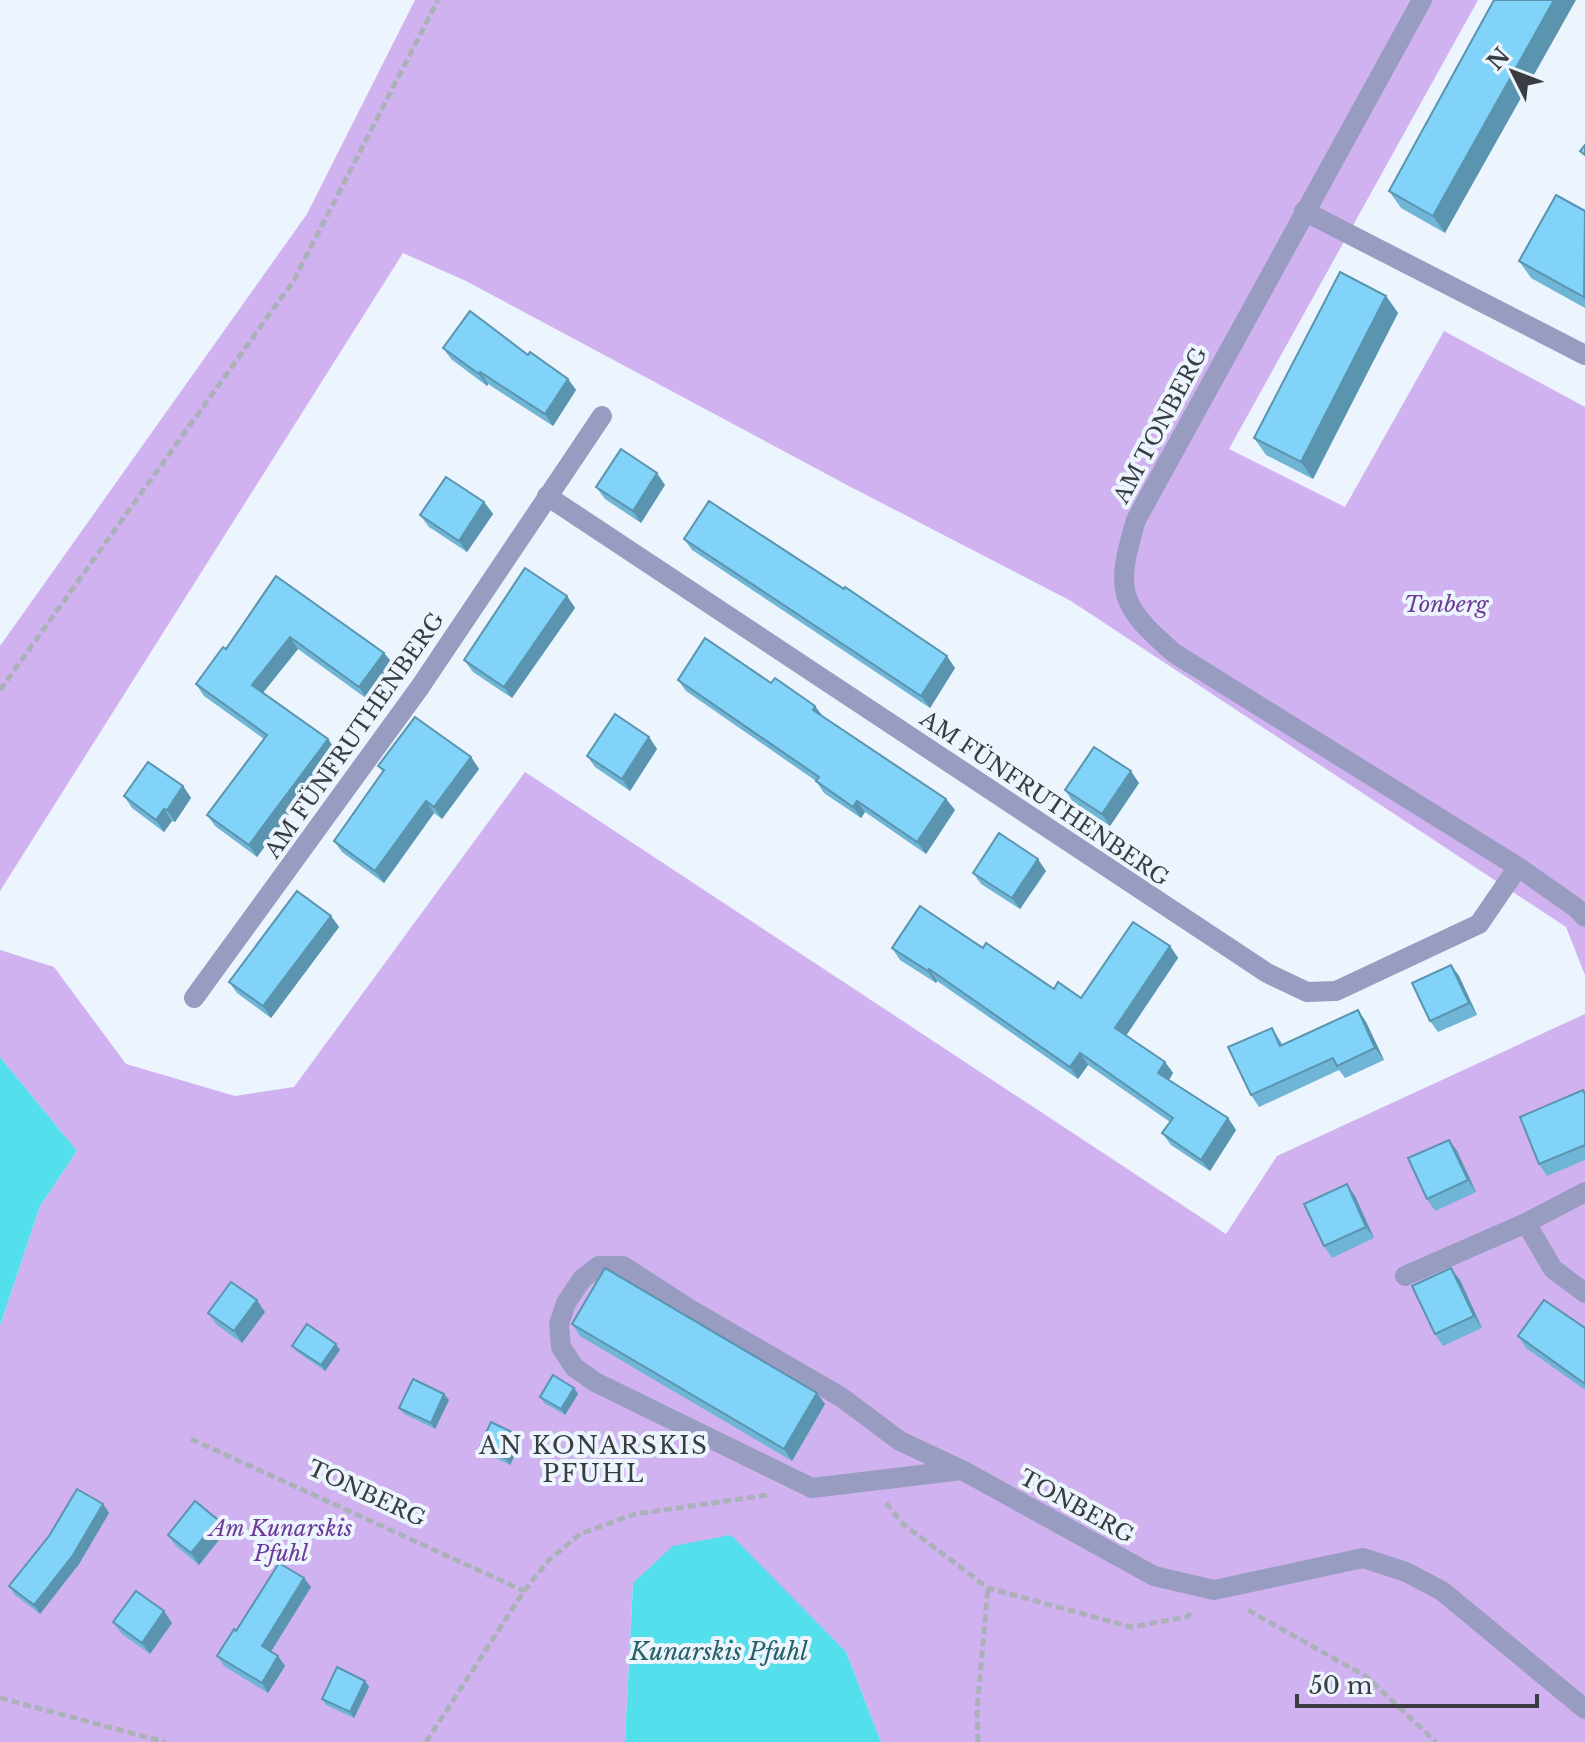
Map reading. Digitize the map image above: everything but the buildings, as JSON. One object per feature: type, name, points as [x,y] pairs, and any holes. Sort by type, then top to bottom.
[{"type":"street","name":"AM TONBERG","points":[[1422,0],[1136,520],[1124,559],[1125,599],[1146,629],[1174,653],[1518,867],[1585,917]]},
{"type":"street","points":[[1304,211],[1585,355]]},
{"type":"street","name":"AM FÜNFRUTHENBERG","points":[[194,998],[420,687],[602,416]]},
{"type":"street","name":"AM FÜNFRUTHENBERG","points":[[547,496],[1267,973],[1307,992],[1336,991],[1479,924],[1518,867]]},
{"type":"street","points":[[1405,1276],[1526,1223],[1585,1192]]},
{"type":"street","points":[[1526,1223],[1553,1269],[1585,1293]]},
{"type":"street","name":"TONBERG","points":[[812,1488],[595,1382],[574,1367],[561,1347],[559,1324],[566,1303],[582,1279],[599,1266],[623,1266],[691,1310],[841,1397],[900,1441],[962,1470],[1154,1576],[1214,1590],[1363,1558],[1406,1572],[1442,1591],[1585,1709]]},
{"type":"street","points":[[812,1488],[962,1470]]},
{"type":"path","points":[[0,690],[294,280],[438,0]]},
{"type":"path","name":"TONBERG","points":[[191,1439],[524,1591]]},
{"type":"path","points":[[882,1479],[884,1500],[903,1524],[988,1588],[1131,1627],[1187,1617],[1214,1590],[1367,1677],[1436,1742]]},
{"type":"path","points":[[426,1742],[524,1591],[549,1560],[580,1534],[635,1514],[812,1488]]},
{"type":"path","points":[[978,1742],[977,1710],[988,1588]]},
{"type":"path","points":[[0,1698],[165,1742]]},
{"type":"green space","name":"Tonberg","points":[[415,0],[1478,0],[1229,449],[1345,507],[1444,331],[1585,407],[1585,975],[1566,927],[1071,601],[466,281],[403,253],[0,891],[0,646],[307,214]]},
{"type":"green space","name":"Am Kunarskis Pfuhl","points":[[525,772],[1226,1234],[1277,1156],[1585,1014],[1585,1742],[881,1742],[846,1652],[633,1583],[625,1742],[0,1742],[0,1326],[40,1206],[77,1151],[0,1057],[0,950],[54,967],[126,1064],[235,1096],[294,1087]]},
{"type":"water","points":[[0,1057],[77,1151],[40,1206],[0,1326]]},
{"type":"water","name":"Kunarskis Pfuhl","points":[[731,1535],[846,1652],[881,1742],[625,1742],[633,1583],[673,1546]]},
{"type":"district","name":"AN KONARSKIS PFUHL","points":[[594,1460]]}]
